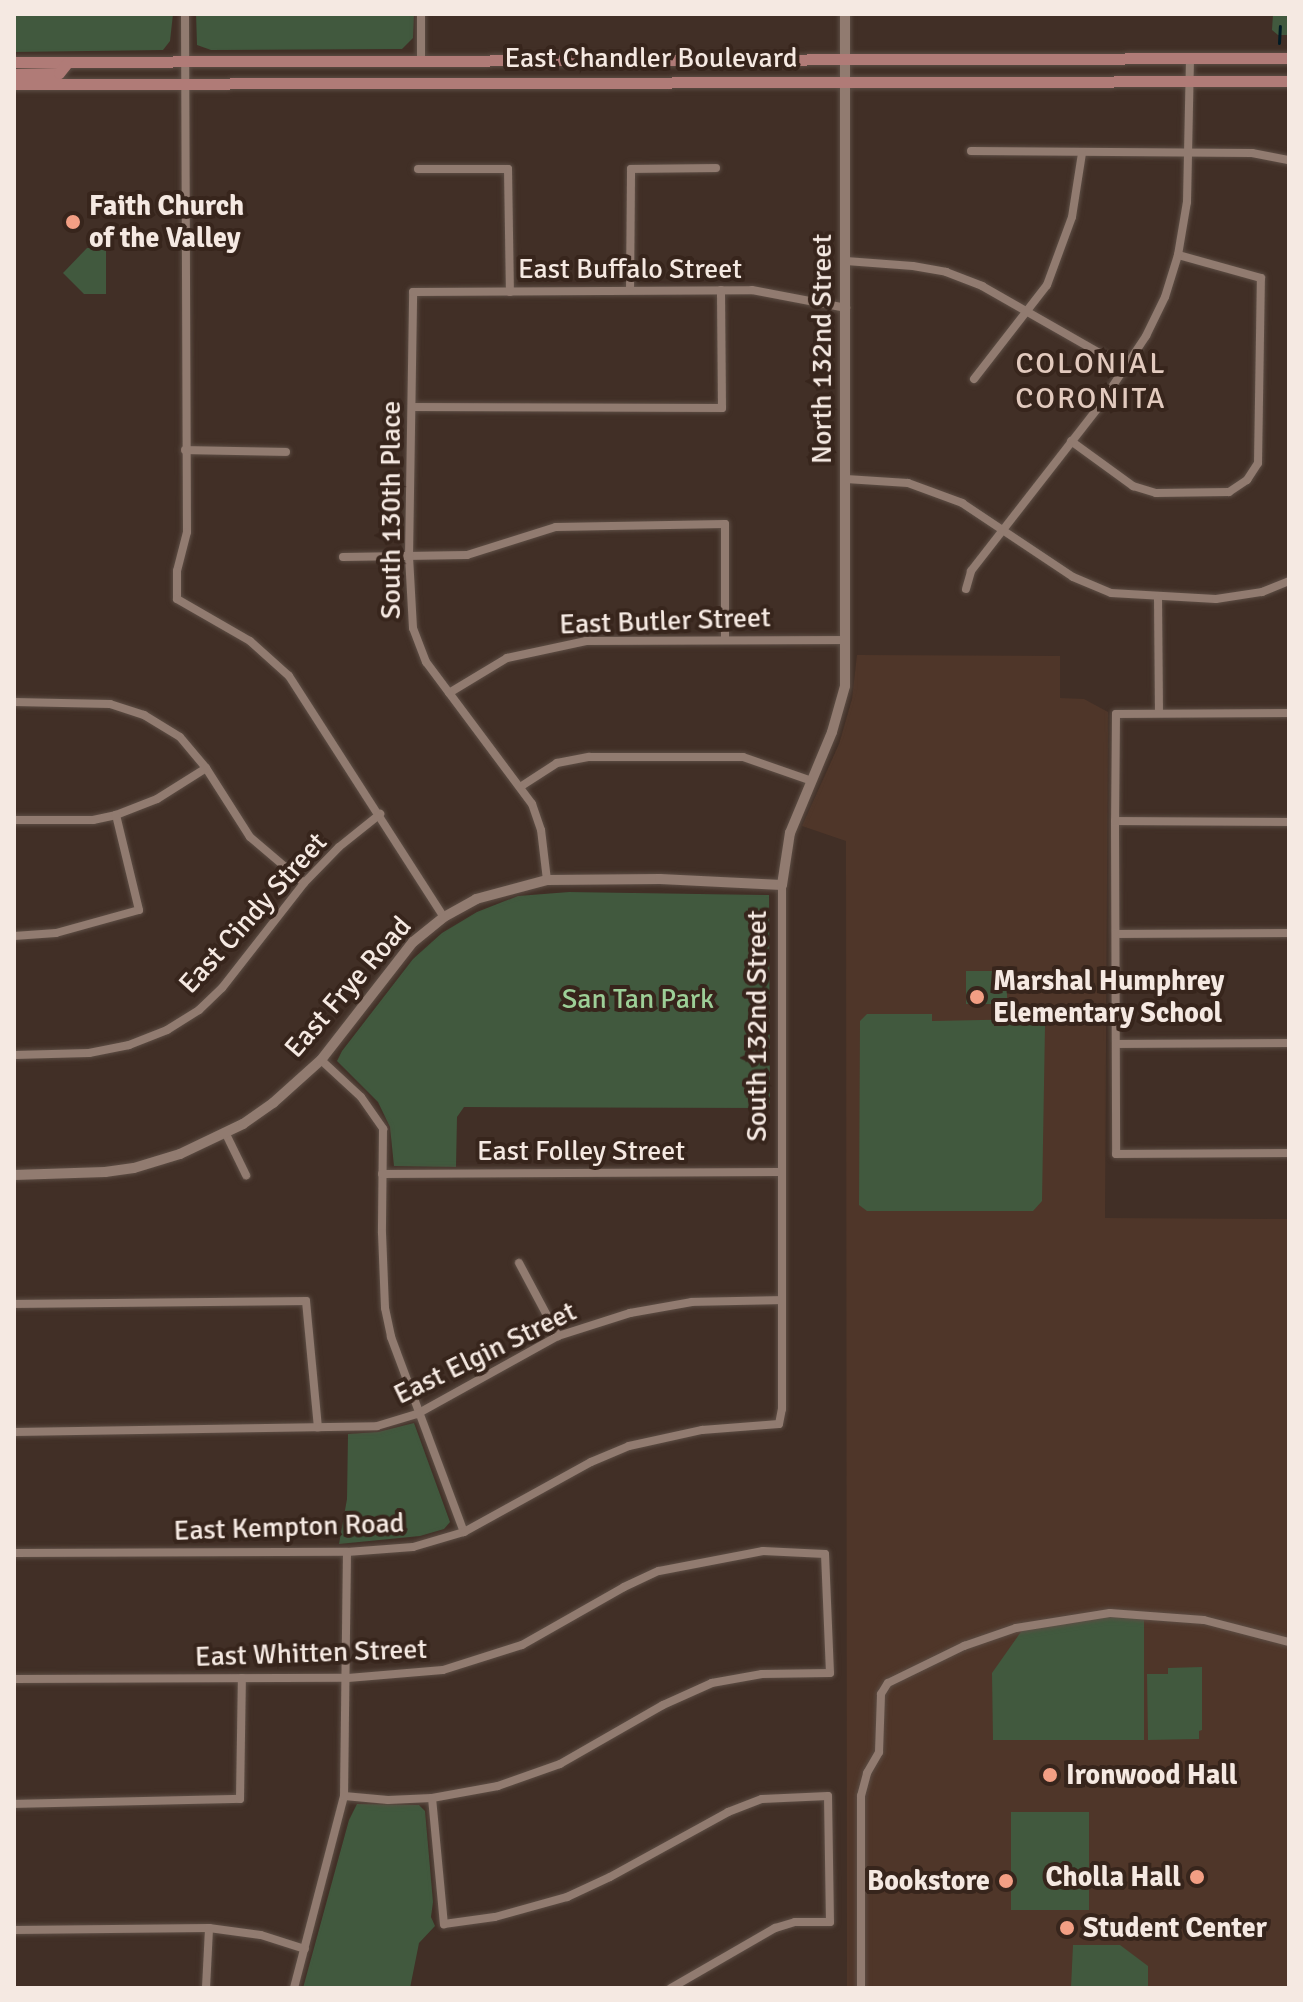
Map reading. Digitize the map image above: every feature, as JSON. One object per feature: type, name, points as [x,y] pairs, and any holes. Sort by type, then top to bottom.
[{"type":"main road","name":"East Chandler Boulevard","points":[[14,62],[421,58],[1289,58]]},
{"type":"main road","points":[[14,74],[59,73],[68,62]]},
{"type":"main road","name":"East Chandler Boulevard","points":[[14,84],[1289,81]]},
{"type":"street","points":[[185,14],[187,532],[177,571],[177,599],[250,641],[289,676],[444,917]]},
{"type":"street","points":[[421,14],[421,58]]},
{"type":"street","name":"North 132nd Street","points":[[845,14],[846,640]]},
{"type":"street","points":[[966,589],[971,571],[1071,441],[1146,336],[1178,255],[1184,230],[1190,152],[1190,59]]},
{"type":"street","points":[[971,151],[1252,153],[1289,160]]},
{"type":"street","points":[[974,379],[1028,314],[1047,285],[1072,217],[1082,153]]},
{"type":"street","points":[[630,290],[631,169],[716,168]]},
{"type":"street","points":[[418,169],[508,169],[510,292]]},
{"type":"street","points":[[1071,441],[1133,486],[1156,493],[1229,492],[1247,480],[1258,463],[1261,278],[1178,255]]},
{"type":"street","points":[[846,261],[946,272],[982,286],[1124,367]]},
{"type":"street","points":[[412,407],[722,408],[721,290]]},
{"type":"street","name":"East Buffalo Street","points":[[413,292],[752,290],[846,308]]},
{"type":"street","name":"South 130th Place","points":[[413,292],[409,557],[413,628],[426,662],[532,804],[541,830],[547,880]]},
{"type":"street","points":[[185,450],[286,452]]},
{"type":"street","points":[[846,479],[908,483],[962,503],[1004,528],[1073,577],[1111,593],[1216,599],[1262,592],[1289,581]]},
{"type":"street","points":[[343,557],[467,555],[556,527],[725,524],[725,640]]},
{"type":"street","points":[[1158,598],[1159,713]]},
{"type":"street","name":"East Butler Street","points":[[449,693],[507,658],[550,646],[586,641],[846,640]]},
{"type":"street","name":"South 132nd Street","points":[[779,1424],[782,885],[790,833],[841,703],[846,640]]},
{"type":"street","points":[[14,702],[110,704],[144,715],[180,737],[206,768],[250,837],[304,883]]},
{"type":"street","points":[[1289,713],[1116,714],[1115,821],[1116,1154],[1289,1153]]},
{"type":"street","points":[[520,787],[557,763],[589,757],[743,757],[812,781]]},
{"type":"street","points":[[14,820],[93,820],[116,815],[157,799],[206,768]]},
{"type":"street","name":"East Cindy Street","points":[[14,1055],[89,1053],[129,1045],[167,1030],[199,1010],[222,988],[304,883],[339,847],[380,814]]},
{"type":"street","points":[[14,936],[56,933],[139,910],[116,815]]},
{"type":"street","points":[[1115,821],[1289,822]]},
{"type":"street","name":"East Frye Road","points":[[14,1175],[134,1168],[180,1154],[226,1134],[273,1103],[321,1060],[402,954],[444,917],[489,894],[547,880],[660,879],[782,885]]},
{"type":"street","points":[[1116,934],[1289,933]]},
{"type":"street","points":[[1116,1044],[1289,1043]]},
{"type":"street","points":[[321,1060],[361,1097],[383,1129],[385,1308],[391,1337],[417,1414],[464,1532]]},
{"type":"street","points":[[226,1134],[246,1175]]},
{"type":"street","name":"East Folley Street","points":[[382,1174],[780,1172]]},
{"type":"street","points":[[519,1263],[558,1336]]},
{"type":"street","name":"East Elgin Street","points":[[14,1432],[377,1426],[417,1414],[558,1336],[630,1313],[692,1302],[781,1300]]},
{"type":"street","points":[[14,1304],[306,1301],[318,1427]]},
{"type":"street","name":"East Kempton Road","points":[[14,1553],[347,1552],[413,1547],[464,1532],[591,1462],[629,1446],[702,1430],[779,1424]]},
{"type":"street","name":"East Whitten Street","points":[[14,1679],[348,1678],[443,1670],[522,1645],[624,1587],[659,1571],[763,1551],[825,1554],[830,1673],[762,1674],[712,1683],[663,1705],[560,1764],[498,1786],[432,1798]]},
{"type":"street","points":[[294,1988],[344,1796],[348,1678],[347,1552]]},
{"type":"street","points":[[861,1988],[861,1796],[867,1773],[879,1752],[881,1694],[888,1683],[964,1646],[1016,1628],[1110,1613],[1204,1620],[1289,1642]]},
{"type":"street","points":[[14,1804],[240,1799],[242,1678]]},
{"type":"street","points":[[344,1796],[388,1800],[432,1798],[444,1924],[495,1917],[567,1897],[728,1812],[762,1799],[828,1796],[830,1922],[795,1922],[775,1928],[678,1987]]},
{"type":"street","points":[[14,1930],[209,1928],[261,1935],[305,1949]]},
{"type":"street","points":[[206,1988],[209,1928]]},
{"type":"shaded area","points":[[857,655],[1060,656],[1060,698],[1084,699],[1108,712],[1105,1218],[1289,1219],[1289,1988],[847,1988],[846,841],[802,826],[839,744],[852,699]]},
{"type":"green space","points":[[14,14],[173,14],[170,41],[163,50],[14,52]]},
{"type":"green space","points":[[196,14],[414,14],[413,38],[402,49],[211,50],[197,45]]},
{"type":"green space","points":[[1273,14],[1289,14],[1289,35],[1278,35],[1272,30]]},
{"type":"green space","points":[[87,248],[106,248],[106,294],[84,294],[63,273]]},
{"type":"green space","name":"San Tan Park","points":[[569,892],[769,895],[770,1108],[464,1107],[457,1117],[456,1167],[394,1166],[390,1127],[378,1102],[337,1061],[342,1051],[413,959],[442,933],[477,912],[518,896]]},
{"type":"green space","points":[[966,971],[1007,971],[1007,1004],[966,1004]]},
{"type":"green space","points":[[867,1014],[932,1014],[932,1021],[1036,1019],[1045,1026],[1042,1201],[1033,1211],[867,1211],[859,1205],[860,1021]]},
{"type":"green space","points":[[414,1423],[450,1522],[444,1529],[420,1536],[339,1544],[347,1499],[348,1434],[378,1432]]},
{"type":"green space","points":[[1110,1613],[1144,1616],[1144,1740],[993,1740],[992,1673],[1025,1626]]},
{"type":"green space","points":[[1202,1667],[1202,1730],[1199,1731],[1199,1739],[1148,1740],[1147,1674],[1168,1674],[1168,1668]]},
{"type":"green space","points":[[357,1804],[419,1805],[425,1811],[433,1902],[431,1917],[435,1926],[419,1943],[410,1988],[303,1988],[349,1820]]},
{"type":"green space","points":[[1011,1812],[1089,1812],[1089,1910],[1011,1910]]},
{"type":"green space","points":[[1073,1945],[1120,1945],[1148,1966],[1148,1988],[1071,1988]]},
{"type":"waterway","points":[[1279,43],[1280,26]]},
{"type":"place","name":"Faith Church of the Valley","points":[[73,222]]},
{"type":"place","name":"Marshal Humphrey Elementary School","points":[[977,997]]},
{"type":"place","name":"Ironwood Hall","points":[[1050,1775]]},
{"type":"place","name":"Cholla Hall","points":[[1197,1877]]},
{"type":"place","name":"Bookstore","points":[[1006,1881]]},
{"type":"place","name":"Student Center","points":[[1067,1928]]},
{"type":"district","name":"COLONIAL CORONITA","points":[[1091,381]]}]
